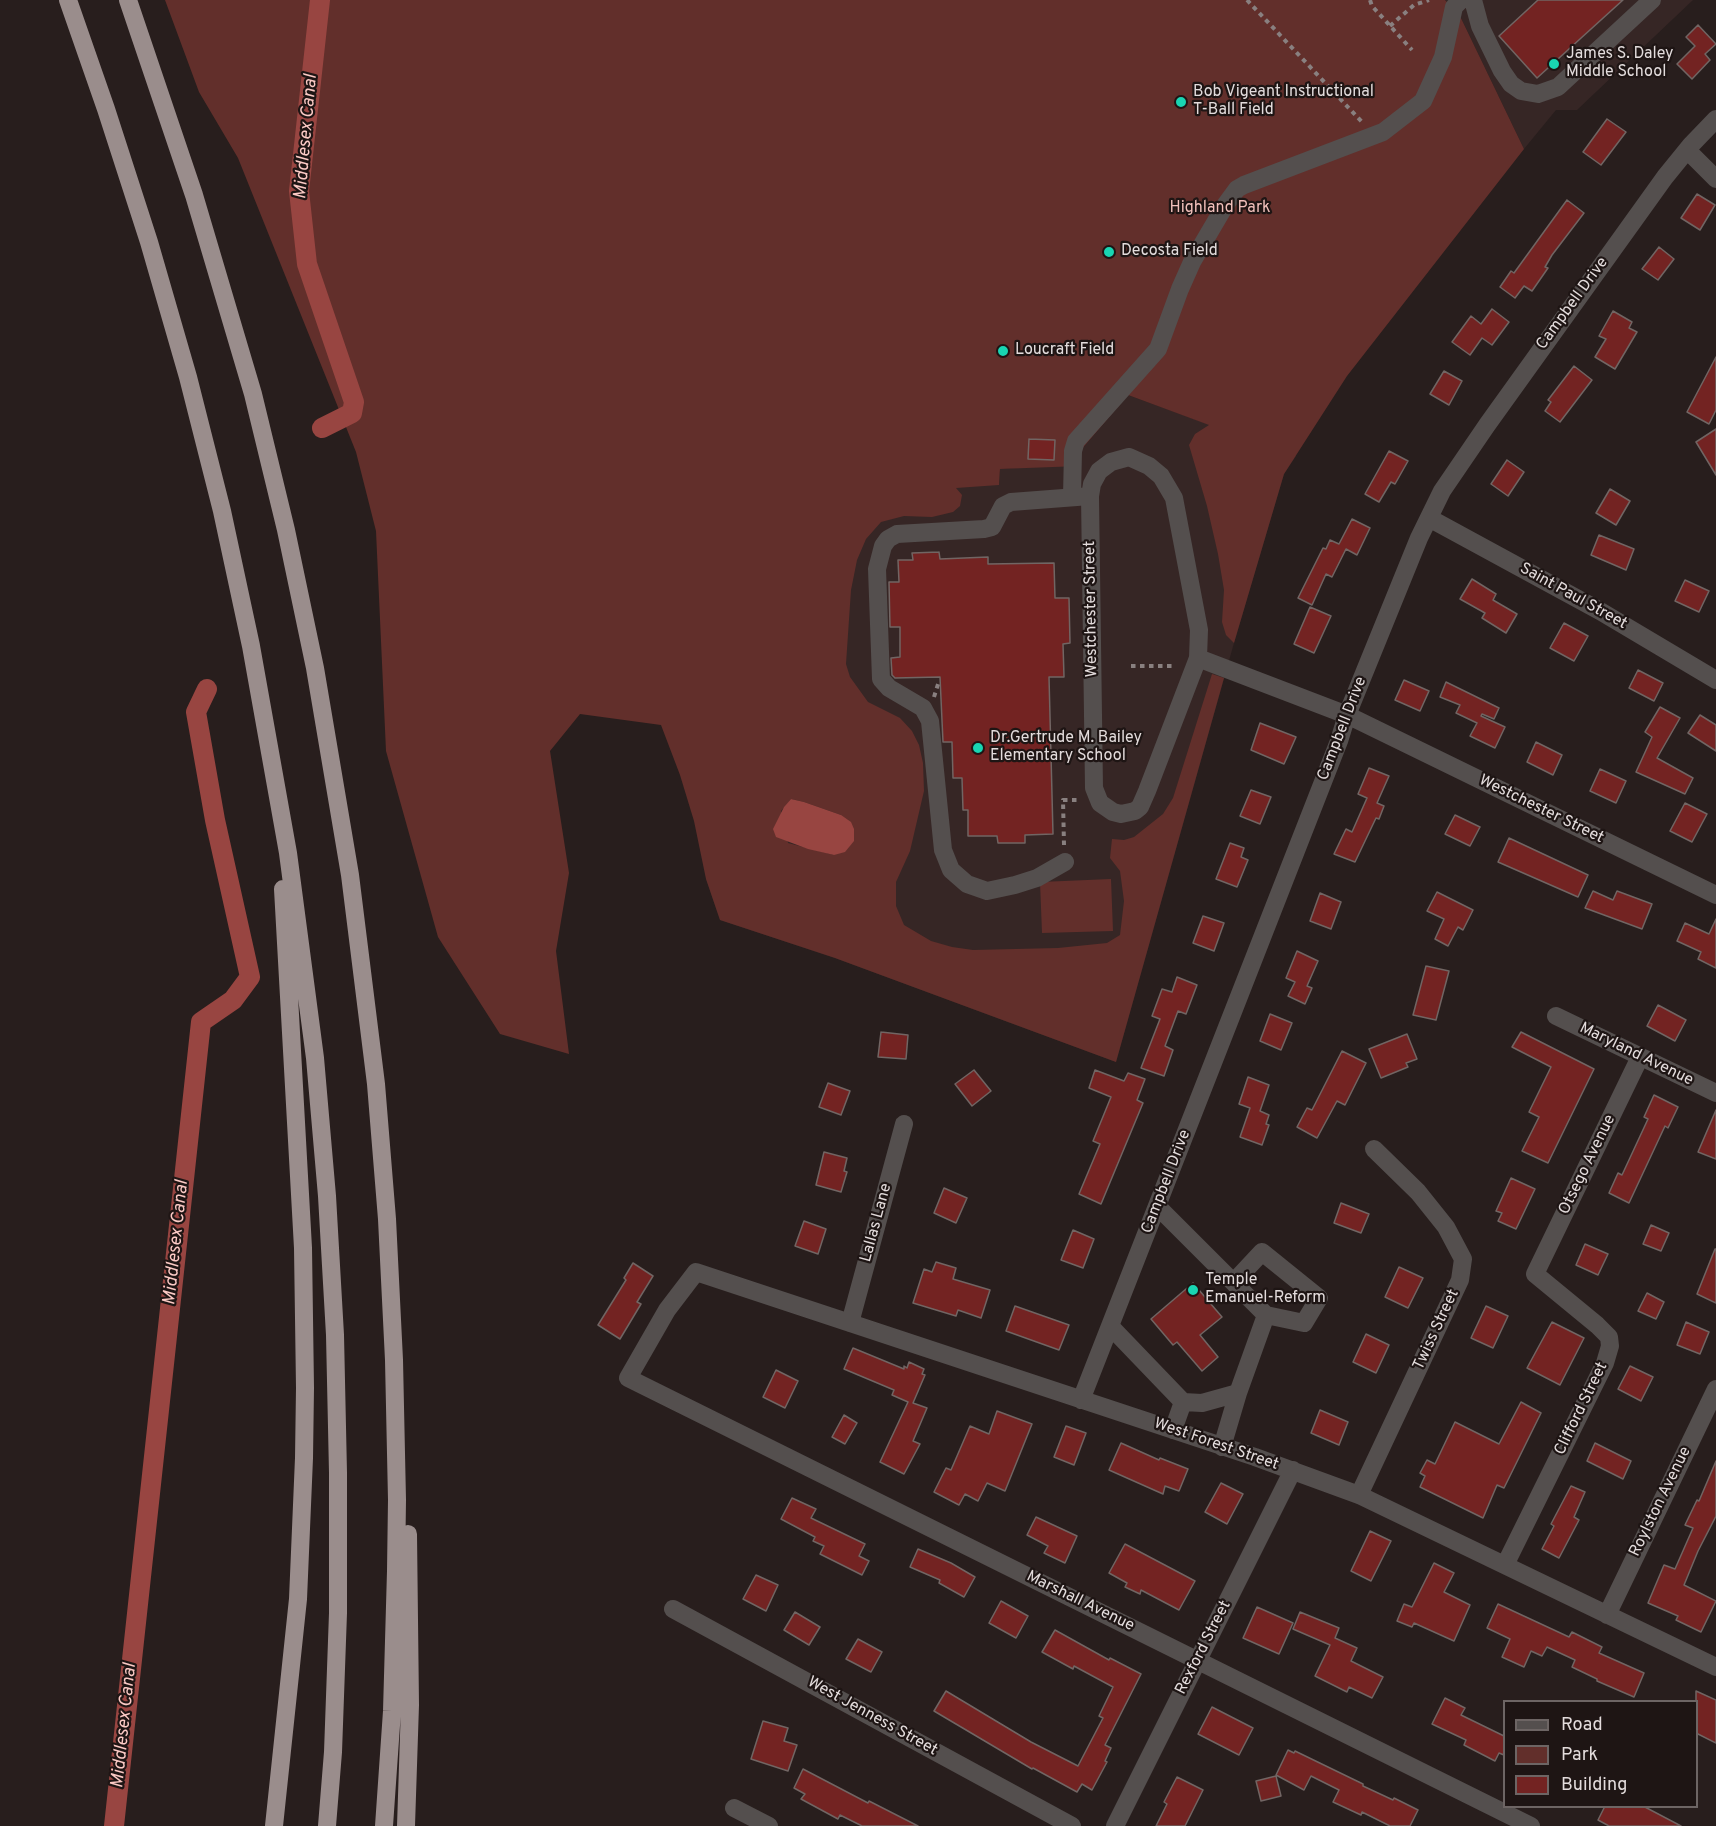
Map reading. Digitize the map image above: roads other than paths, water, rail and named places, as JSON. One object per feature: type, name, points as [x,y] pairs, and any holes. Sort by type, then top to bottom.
[{"type":"highway","points":[[68,0],[139,208],[185,366],[225,522],[277,782],[309,1001],[332,1265],[337,1404],[336,1682],[327,1826]]},
{"type":"highway","points":[[128,0],[194,195],[253,394],[286,531],[315,668],[350,875],[368,1013],[381,1140],[390,1290],[397,1500],[392,1699],[384,1826]]},
{"type":"highway","points":[[274,1826],[298,1599],[305,1388],[303,1248],[277,782]]},
{"type":"highway","points":[[390,1290],[407,1497],[410,1705],[406,1826]]},
{"type":"street","points":[[1065,862],[1037,878],[987,891],[975,888],[959,879],[951,870],[943,850],[930,721],[923,708],[889,688],[881,679],[877,568],[883,546],[888,539],[903,532],[992,527],[1003,506],[1011,502],[1081,496],[1073,451],[1076,441],[1158,349],[1192,262],[1237,189],[1379,134],[1423,101],[1443,57],[1454,7],[1461,0]]},
{"type":"street","points":[[1473,0],[1483,33],[1502,72],[1511,84],[1521,91],[1538,94],[1558,87],[1652,0]]},
{"type":"street","name":"Campbell Drive","points":[[1081,1400],[1339,741],[1347,715],[1405,569],[1442,491],[1487,424],[1637,216],[1687,150],[1716,119]]},
{"type":"street","points":[[1687,150],[1716,179]]},
{"type":"street","name":"Westchester Street","points":[[1129,458],[1149,466],[1161,476],[1174,498],[1194,603],[1198,630],[1198,658],[1140,807],[1128,814],[1113,812],[1100,803],[1094,788],[1081,496],[1092,484],[1098,471],[1111,462],[1129,458]]},
{"type":"street","name":"Saint Paul Street","points":[[1429,518],[1600,611],[1716,680]]},
{"type":"street","name":"Westchester Street","points":[[1198,658],[1347,715],[1716,895]]},
{"type":"street","name":"Maryland Avenue","points":[[1556,1016],[1716,1093]]},
{"type":"street","name":"Otsego Avenue","points":[[1535,1274],[1640,1057]]},
{"type":"street","name":"Lallas Lane","points":[[850,1323],[904,1124]]},
{"type":"street","name":"Twiss Street","points":[[1359,1495],[1460,1280],[1463,1259],[1446,1227],[1418,1192],[1374,1149]]},
{"type":"street","points":[[1157,1206],[1266,1315],[1304,1323],[1319,1298],[1262,1252],[1234,1282]]},
{"type":"street","name":"West Forest Street","points":[[628,1378],[667,1310],[696,1272],[1293,1470],[1359,1495],[1716,1667]]},
{"type":"street","name":"Clifford Street","points":[[1505,1565],[1605,1363],[1610,1346],[1609,1337],[1597,1325],[1535,1274]]},
{"type":"street","points":[[1222,1447],[1238,1393],[1266,1315]]},
{"type":"street","points":[[1110,1326],[1183,1402],[1202,1403],[1238,1393]]},
{"type":"street","name":"Marshall Avenue","points":[[628,1378],[1531,1826]]},
{"type":"street","name":"Roylston Avenue","points":[[1607,1615],[1716,1389]]},
{"type":"street","points":[[1173,1430],[1183,1402]]},
{"type":"street","name":"Rexford Street","points":[[1115,1826],[1293,1470]]},
{"type":"street","name":"West Jenness Street","points":[[673,1609],[1071,1826]]},
{"type":"street","points":[[734,1808],[769,1826]]},
{"type":"waterway","name":"Middlesex Canal","points":[[320,0],[299,191],[307,264],[354,402],[352,413],[322,428]]},
{"type":"waterway","name":"Middlesex Canal","points":[[114,1826],[201,1022],[233,1000],[250,977],[215,820],[196,712],[207,689]]},
{"type":"place","name":"James S. Daley Middle School","points":[[1554,64]]},
{"type":"place","name":"Bob Vigeant Instructional T-Ball Field","points":[[1181,102]]},
{"type":"place","name":"Decosta Field","points":[[1109,252]]},
{"type":"place","name":"Loucraft Field","points":[[1003,351]]},
{"type":"place","name":"Dr.Gertrude M. Bailey Elementary School","points":[[978,748]]},
{"type":"place","name":"Temple Emanuel-Reform","points":[[1193,1290]]},
{"type":"park label","name":"Highland Park","points":[[1220,209]]}]
